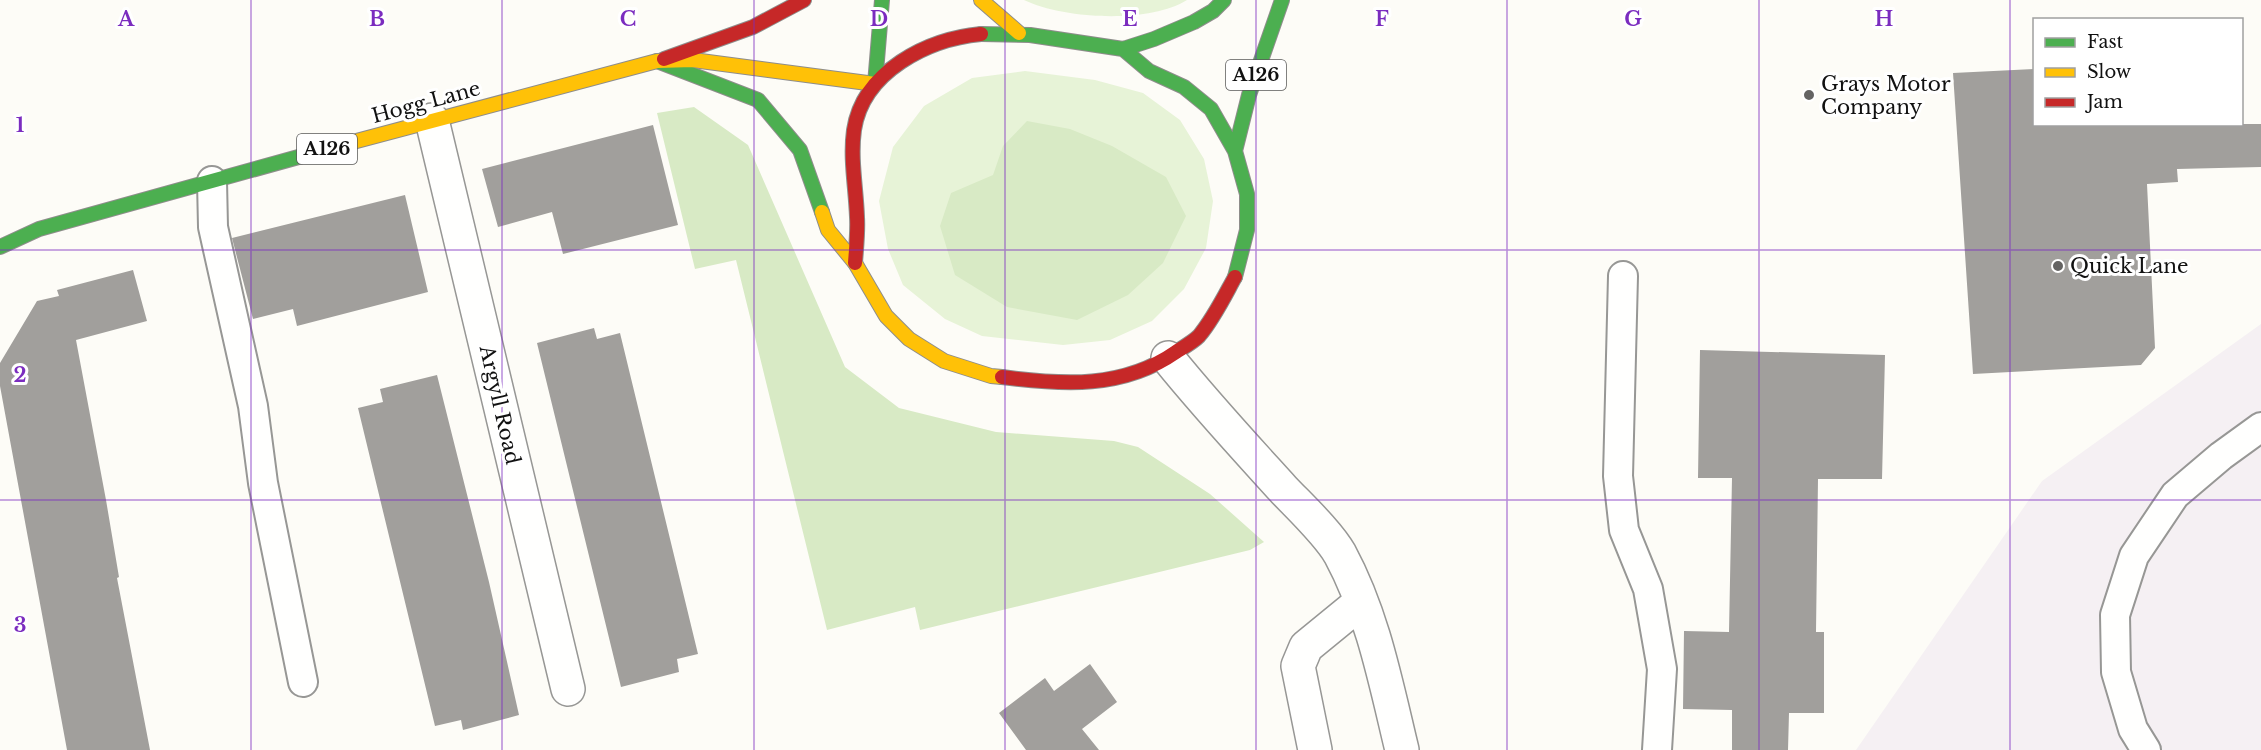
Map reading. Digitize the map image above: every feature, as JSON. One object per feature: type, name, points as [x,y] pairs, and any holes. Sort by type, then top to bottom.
[{"type":"main road","name":"Hogg Lane","points":[[0,247],[39,229],[432,120],[657,61],[738,35],[779,16],[804,0]]},
{"type":"main road","points":[[875,84],[882,0]]},
{"type":"main road","points":[[981,0],[1019,33]]},
{"type":"main road","points":[[855,263],[857,221],[853,158],[857,118],[875,84],[887,71],[912,55],[940,42],[979,33],[1019,33],[1084,45],[1123,49],[1171,32],[1211,13],[1224,0]]},
{"type":"main road","name":"A126","points":[[1235,151],[1249,95],[1282,0]]},
{"type":"main road","points":[[657,61],[758,100],[800,150],[828,230],[855,263],[886,315],[909,339],[944,361],[991,376],[1037,382],[1086,383],[1130,376],[1168,358],[1197,338],[1214,316],[1236,275],[1247,230],[1247,194],[1235,151],[1211,109],[1184,87],[1149,71],[1123,49]]},
{"type":"main road","name":"Hogg Lane","points":[[657,61],[693,60],[875,84]]},
{"type":"street","name":"Argyll Road","points":[[432,120],[568,689]]},
{"type":"street","points":[[1168,358],[1200,398],[1311,519],[1339,553],[1361,602],[1379,653],[1402,750]]},
{"type":"street","points":[[1315,750],[1298,666],[1306,647],[1361,602]]},
{"type":"lane","points":[[212,181],[213,227],[253,406],[263,483],[303,682]]},
{"type":"lane","points":[[1623,276],[1618,476],[1624,530],[1648,589],[1662,669],[1657,750]]},
{"type":"lane","points":[[2146,750],[2133,729],[2116,672],[2115,615],[2134,556],[2175,495],[2221,456],[2261,427]]},
{"type":"shaded area","points":[[2261,324],[2261,750],[1856,750],[2042,481]]},
{"type":"green space","points":[[1024,0],[1187,0],[1171,8],[1151,13],[1106,16],[1061,11]]},
{"type":"green space","points":[[1025,71],[1095,80],[1143,93],[1180,120],[1204,159],[1213,201],[1206,248],[1184,289],[1152,321],[1110,340],[1063,345],[982,336],[945,319],[903,285],[888,249],[879,201],[893,147],[924,106],[972,78]]},
{"type":"green space","points":[[694,107],[748,145],[845,367],[899,408],[996,432],[1114,441],[1138,447],[1210,494],[1264,542],[1250,550],[920,630],[915,607],[827,630],[736,260],[695,269],[657,113]]},
{"type":"green space","points":[[1027,121],[1070,129],[1112,146],[1166,177],[1186,216],[1163,263],[1128,295],[1077,320],[1007,307],[955,275],[940,226],[951,193],[993,175],[1003,146]]},
{"type":"building","name":"Quick Lane","points":[[2033,69],[2033,126],[2243,126],[2243,124],[2261,124],[2261,167],[2177,169],[2178,182],[2147,184],[2155,348],[2141,365],[1973,374],[1953,73]]},
{"type":"building","points":[[653,125],[678,225],[563,254],[552,212],[498,227],[482,169]]},
{"type":"building","points":[[405,195],[428,292],[297,326],[293,309],[253,319],[232,238]]},
{"type":"building","points":[[133,270],[147,321],[76,340],[106,500],[119,577],[117,578],[150,750],[67,750],[0,386],[0,363],[37,301],[59,296],[57,290]]},
{"type":"building","points":[[594,328],[597,339],[620,333],[698,654],[677,659],[679,672],[621,687],[537,343]]},
{"type":"building","points":[[1700,350],[1885,355],[1882,479],[1818,479],[1816,632],[1824,632],[1824,713],[1789,713],[1788,750],[1732,750],[1732,710],[1683,709],[1684,631],[1729,632],[1732,478],[1698,478]]},
{"type":"building","points":[[437,375],[489,582],[519,715],[463,730],[461,720],[435,726],[358,408],[383,402],[380,389]]},
{"type":"building","points":[[1090,664],[1117,702],[1082,729],[1099,750],[1026,750],[999,713],[1045,678],[1054,691]]},
{"type":"traffic: fast","points":[[875,84],[882,0]]},
{"type":"traffic: fast","points":[[981,34],[1030,35],[1123,49],[1194,22],[1213,11],[1224,0]]},
{"type":"traffic: fast","points":[[1235,151],[1249,95],[1282,0]]},
{"type":"traffic: fast","points":[[1123,49],[1149,71],[1184,87],[1211,109],[1235,151],[1247,194],[1247,230],[1235,277]]},
{"type":"traffic: fast","points":[[657,61],[758,100],[800,150],[822,212]]},
{"type":"traffic: fast","points":[[0,247],[39,229],[349,143]]},
{"type":"traffic: slow","points":[[981,0],[1019,33]]},
{"type":"traffic: slow","points":[[349,143],[657,61],[693,60],[875,84]]},
{"type":"traffic: slow","points":[[822,212],[828,230],[855,263],[886,316],[909,339],[944,361],[991,376],[1002,377]]},
{"type":"traffic: jam","points":[[664,59],[753,27],[804,0]]},
{"type":"traffic: jam","points":[[855,263],[857,223],[853,141],[860,109],[870,91],[884,75],[901,62],[940,43],[981,34]]},
{"type":"traffic: jam","points":[[1002,377],[1047,382],[1092,381],[1135,373],[1156,364],[1199,336],[1214,315],[1235,277]]},
{"type":"place","name":"Grays Motor Company","points":[[1809,95]]},
{"type":"place","name":"Quick Lane","points":[[2058,266]]}]
